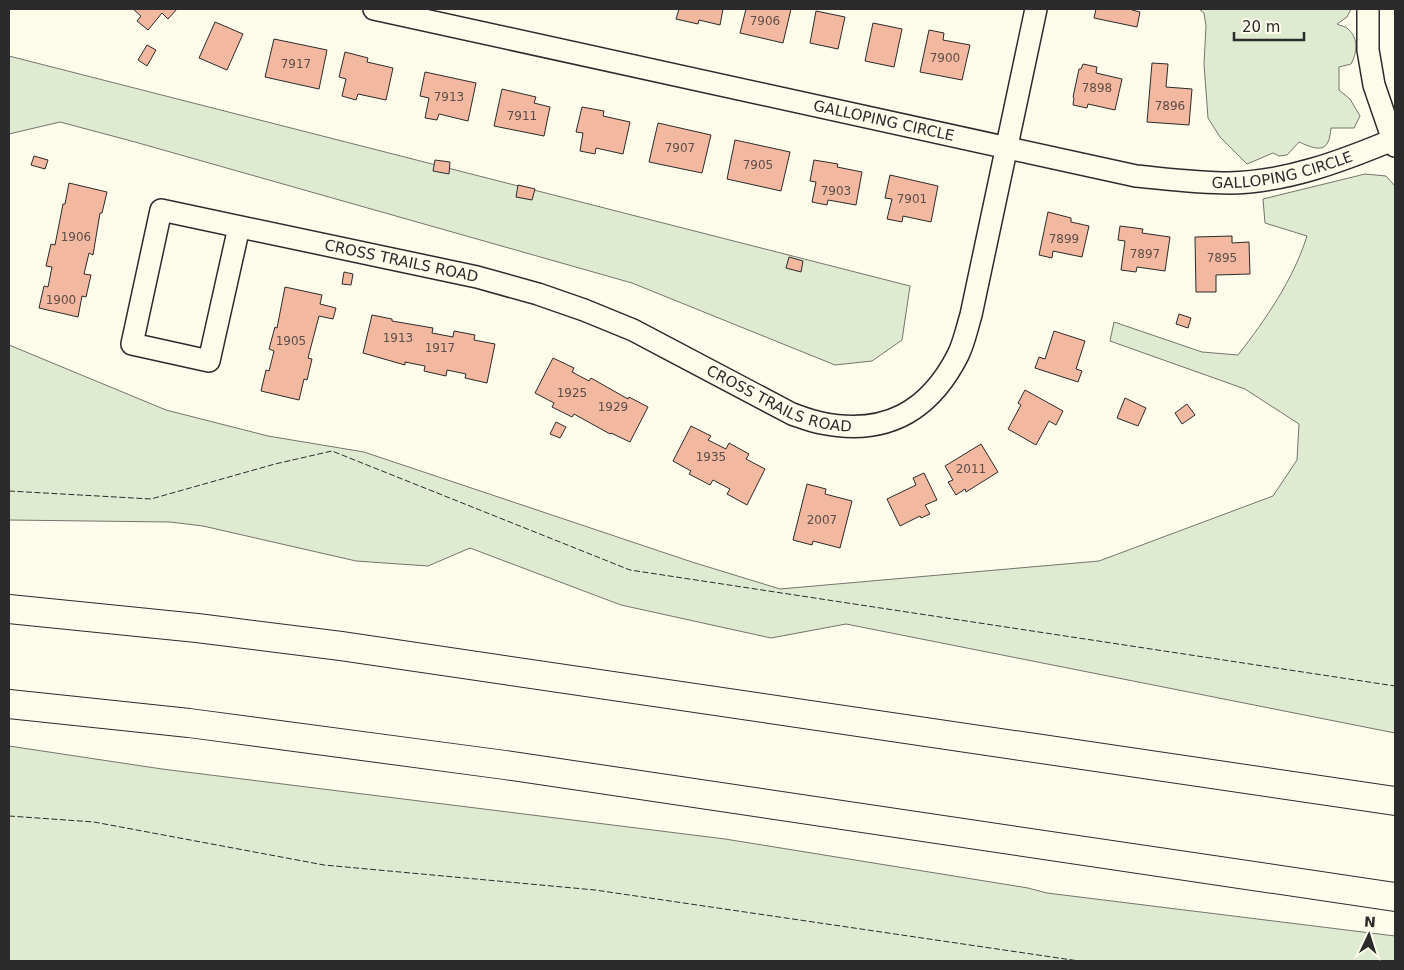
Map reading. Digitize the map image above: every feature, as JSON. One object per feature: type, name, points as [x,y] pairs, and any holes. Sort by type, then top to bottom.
[{"type":"highway","points":[[9,609],[197,628],[342,646],[1395,801]]},
{"type":"highway","points":[[9,704],[190,722],[456,758],[1395,897]]},
{"type":"street","name":"GALLOPING CIRCLE","points":[[374,9],[1126,174],[1180,181],[1230,183],[1277,178],[1329,166],[1394,142]]},
{"type":"street","name":"CROSS TRAILS ROAD","points":[[240,227],[209,361],[132,344],[162,210],[477,278],[538,294],[633,330],[792,414],[820,423],[848,427],[880,424],[905,415],[927,400],[945,379],[959,353],[971,315],[1036,9]]},
{"type":"street","points":[[1368,9],[1368,50],[1374,85],[1394,142]]},
{"type":"green space","points":[[1199,9],[1351,9],[1347,17],[1337,24],[1347,28],[1352,33],[1356,46],[1351,64],[1339,67],[1339,90],[1350,99],[1360,116],[1354,128],[1331,128],[1328,142],[1322,148],[1312,147],[1299,142],[1287,155],[1279,156],[1273,153],[1247,164],[1220,137],[1208,118],[1204,64],[1206,26],[1204,13]]},
{"type":"green space","points":[[9,56],[910,286],[902,340],[872,361],[835,365],[632,283],[135,142],[60,122],[9,134]]},
{"type":"green space","points":[[1365,174],[1386,176],[1395,186],[1395,733],[846,624],[771,638],[621,605],[470,548],[428,566],[356,561],[203,526],[170,522],[9,520],[9,345],[166,410],[268,436],[364,452],[692,562],[780,589],[1099,561],[1273,496],[1297,460],[1299,424],[1245,389],[1110,341],[1114,322],[1202,352],[1238,355],[1278,298],[1294,268],[1307,236],[1265,223],[1263,199]]},
{"type":"green space","points":[[9,746],[162,769],[725,839],[1028,888],[1047,893],[1395,936],[1395,961],[9,961]]},
{"type":"building","points":[[133,9],[177,9],[168,19],[162,13],[148,30],[137,21],[141,16]]},
{"type":"building","points":[[679,9],[723,9],[720,25],[699,20],[698,24],[676,19]]},
{"type":"building","points":[[746,9],[791,9],[783,43],[740,33]]},
{"type":"building","points":[[1096,9],[1132,9],[1140,12],[1137,27],[1094,18]]},
{"type":"building","points":[[816,11],[845,17],[838,49],[810,43]]},
{"type":"building","points":[[215,22],[243,34],[227,70],[199,58]]},
{"type":"building","points":[[873,23],[902,29],[894,67],[865,61]]},
{"type":"building","points":[[929,30],[944,33],[943,40],[970,45],[962,80],[920,72]]},
{"type":"building","points":[[274,39],[327,50],[319,89],[265,77]]},
{"type":"building","points":[[147,45],[156,50],[147,66],[138,60]]},
{"type":"building","points":[[345,52],[368,58],[367,62],[393,68],[386,100],[358,94],[356,100],[342,96],[346,79],[339,77]]},
{"type":"building","points":[[1152,63],[1168,64],[1166,87],[1192,89],[1189,125],[1147,122]]},
{"type":"building","points":[[1083,64],[1097,67],[1096,73],[1122,79],[1115,110],[1088,104],[1087,108],[1073,105],[1079,69],[1081,69]]},
{"type":"building","points":[[425,72],[476,83],[468,121],[439,114],[437,120],[425,118],[429,98],[420,96]]},
{"type":"building","points":[[502,89],[536,97],[534,103],[550,107],[544,136],[494,126]]},
{"type":"building","points":[[582,107],[604,111],[603,116],[630,122],[623,154],[596,148],[595,154],[580,151],[583,133],[576,132]]},
{"type":"building","points":[[658,123],[711,135],[702,173],[649,162]]},
{"type":"building","points":[[735,140],[790,152],[781,191],[727,179]]},
{"type":"building","points":[[34,156],[48,160],[45,169],[31,165]]},
{"type":"building","points":[[435,160],[450,162],[449,174],[433,171]]},
{"type":"building","points":[[814,160],[838,164],[837,167],[862,172],[856,205],[828,200],[827,205],[812,202],[816,182],[810,181]]},
{"type":"building","points":[[890,175],[938,186],[931,222],[903,216],[902,222],[887,219],[892,199],[885,198]]},
{"type":"building","points":[[69,183],[107,192],[102,213],[100,213],[93,255],[89,253],[84,274],[91,275],[86,297],[82,296],[78,317],[39,308],[44,286],[48,287],[52,267],[46,266],[51,244],[55,245]]},
{"type":"building","points":[[518,185],[535,189],[532,200],[516,197]]},
{"type":"building","points":[[1048,212],[1071,218],[1071,222],[1089,226],[1082,257],[1053,251],[1052,258],[1039,255]]},
{"type":"building","points":[[1120,226],[1143,229],[1142,233],[1170,237],[1165,271],[1137,267],[1136,272],[1121,270],[1125,241],[1118,240]]},
{"type":"building","points":[[1232,236],[1232,243],[1249,242],[1250,274],[1216,275],[1216,292],[1196,292],[1195,237]]},
{"type":"building","points":[[789,257],[803,261],[801,272],[786,268]]},
{"type":"building","points":[[344,272],[353,274],[351,285],[342,284]]},
{"type":"building","points":[[285,287],[322,295],[320,304],[336,308],[333,319],[319,316],[308,358],[312,359],[307,380],[304,379],[299,400],[261,391],[266,370],[269,371],[274,351],[269,349],[275,327],[277,328]]},
{"type":"building","points":[[1179,314],[1191,318],[1188,328],[1176,324]]},
{"type":"building","points":[[372,315],[392,319],[392,321],[433,328],[432,333],[453,337],[454,331],[475,335],[474,340],[495,344],[487,383],[465,378],[466,374],[447,370],[446,376],[424,371],[425,366],[405,362],[405,365],[363,353]]},
{"type":"building","points":[[1054,331],[1085,341],[1076,369],[1082,371],[1078,382],[1035,368],[1039,357],[1045,359]]},
{"type":"building","points":[[553,358],[574,368],[572,372],[589,381],[591,378],[628,399],[629,397],[648,407],[630,442],[610,434],[574,414],[572,417],[552,407],[554,403],[535,393]]},
{"type":"building","points":[[1025,390],[1063,411],[1056,425],[1049,421],[1036,445],[1008,429],[1021,405],[1018,403]]},
{"type":"building","points":[[1125,398],[1146,408],[1138,426],[1117,418]]},
{"type":"building","points":[[1187,404],[1195,415],[1182,424],[1175,413]]},
{"type":"building","points":[[556,422],[566,427],[560,438],[550,434]]},
{"type":"building","points":[[691,426],[711,436],[708,440],[726,449],[729,443],[749,454],[746,459],[765,469],[747,505],[727,494],[730,489],[713,480],[710,485],[689,474],[691,471],[673,461]]},
{"type":"building","points":[[981,444],[998,472],[966,492],[965,489],[956,495],[948,482],[953,480],[945,466]]},
{"type":"building","points":[[924,473],[937,500],[925,505],[930,514],[921,518],[920,516],[900,526],[887,499],[916,485],[913,478]]},
{"type":"building","points":[[807,484],[826,489],[825,494],[852,501],[840,548],[813,541],[812,545],[793,540]]},
{"type":"fence","points":[[9,491],[151,499],[275,464],[332,451],[630,570],[1395,686]]},
{"type":"fence","points":[[9,816],[94,822],[324,865],[595,890],[1079,961]]}]
